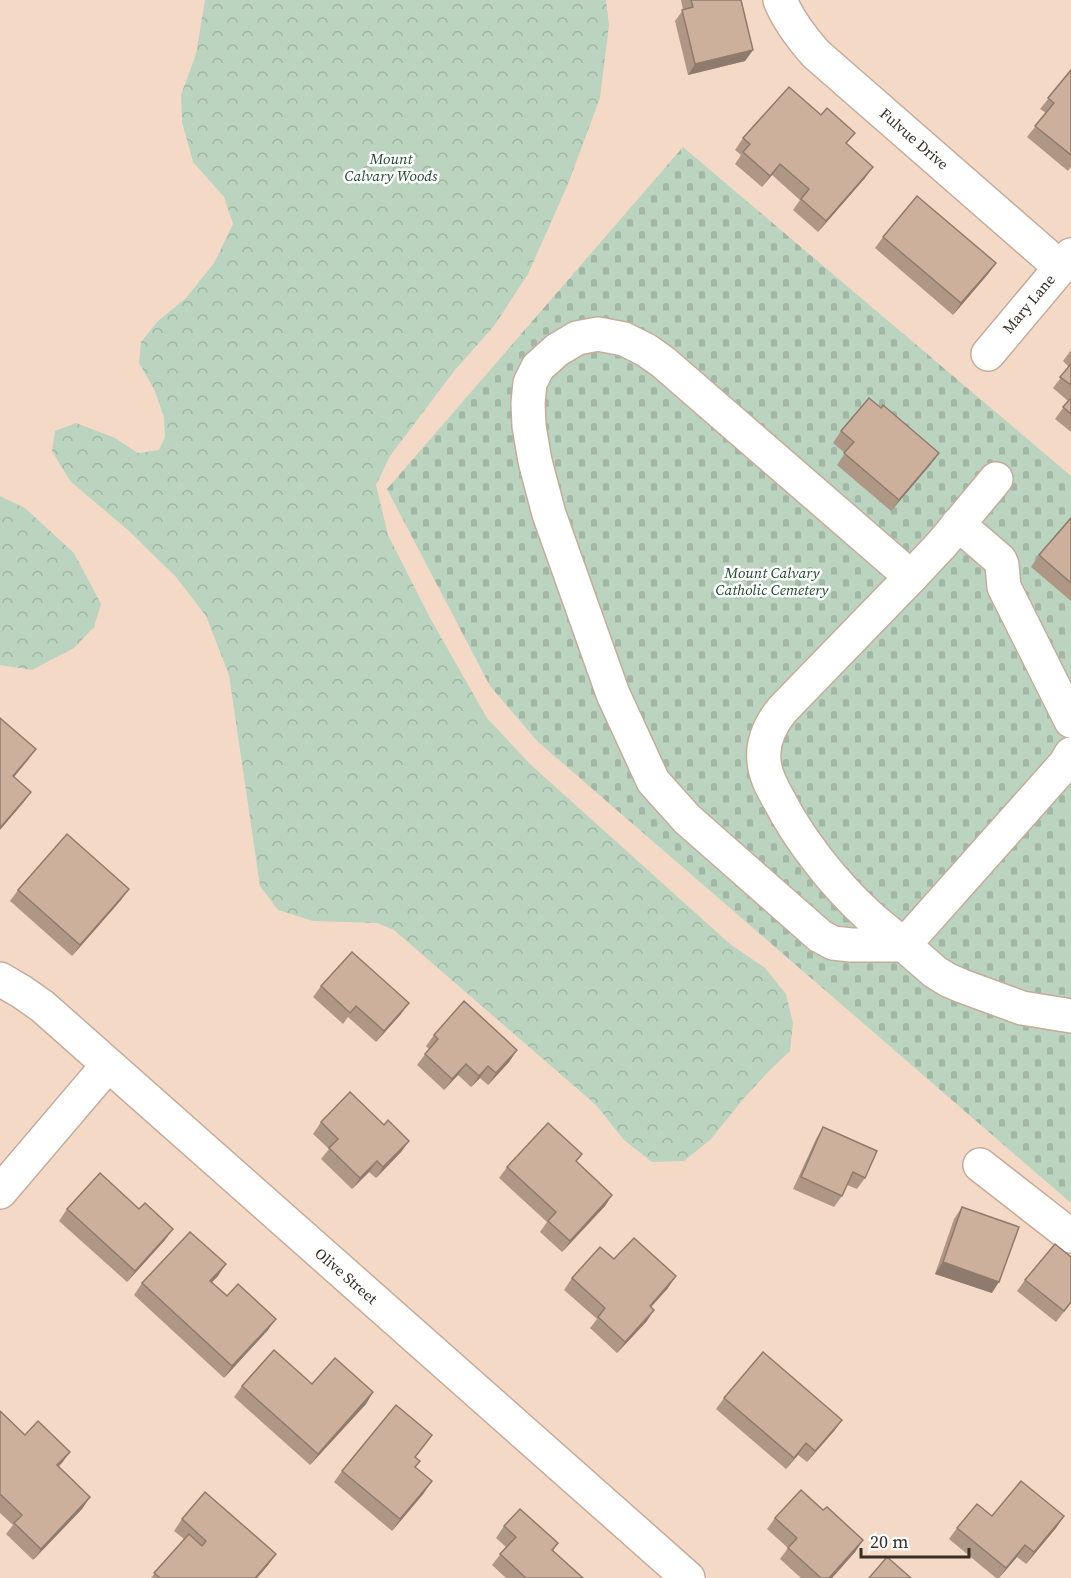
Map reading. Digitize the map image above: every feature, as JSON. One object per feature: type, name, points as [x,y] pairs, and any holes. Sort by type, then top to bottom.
[{"type":"street","name":"Fulvue Drive","points":[[780,0],[785,13],[816,54],[1066,261]]},
{"type":"street","name":"Mary Lane","points":[[988,354],[1066,261]]},
{"type":"street","points":[[912,576],[663,362],[646,350],[624,339],[598,334],[577,338],[557,350],[538,367],[530,383],[529,426],[535,461],[549,514],[613,694],[653,781],[687,819],[820,936],[833,943],[851,945],[904,945],[1065,764],[1071,754]]},
{"type":"street","points":[[996,479],[912,576],[782,711],[773,722],[764,747],[764,760],[772,787],[782,807],[813,853],[857,904],[935,972],[962,986],[1022,1008],[1071,1016]]},
{"type":"street","points":[[958,524],[1000,560],[1004,587],[1071,721]]},
{"type":"street","name":"Olive Street","points":[[0,980],[42,1006],[688,1578]]},
{"type":"street","points":[[0,1192],[108,1065]]},
{"type":"street","points":[[980,1165],[1071,1236]]},
{"type":"green space","name":"Mount Calvary Woods","points":[[205,0],[606,0],[609,25],[600,98],[568,184],[528,274],[494,326],[455,370],[390,456],[376,485],[388,535],[429,616],[487,718],[530,764],[730,944],[765,968],[786,994],[793,1023],[790,1051],[744,1098],[711,1139],[684,1161],[652,1162],[624,1140],[596,1105],[394,930],[377,923],[313,921],[278,910],[260,886],[229,675],[206,616],[176,577],[129,531],[70,481],[52,451],[55,431],[76,423],[115,438],[138,453],[159,450],[165,437],[164,417],[154,389],[139,363],[141,342],[158,321],[186,298],[214,263],[233,224],[224,197],[193,162],[182,122],[181,95],[196,54]]},
{"type":"green space","name":"Mount Calvary Catholic Cemetery","points":[[683,147],[1071,476],[1071,1203],[537,741],[490,686],[387,489]]},
{"type":"green space","points":[[0,496],[25,508],[74,553],[101,604],[94,627],[74,648],[32,670],[0,665]]},
{"type":"building","points":[[691,0],[741,0],[753,50],[695,64],[682,10],[693,7]]},
{"type":"building","points":[[1071,70],[1071,155],[1035,126],[1054,103],[1048,98]]},
{"type":"building","points":[[789,87],[821,115],[827,108],[855,133],[846,143],[873,167],[826,221],[801,199],[809,189],[780,164],[770,176],[743,152],[750,144],[743,138]]},
{"type":"building","points":[[917,196],[996,263],[961,303],[883,237]]},
{"type":"building","points":[[1071,364],[1071,385],[1060,377]]},
{"type":"building","points":[[869,398],[881,408],[883,405],[939,453],[899,500],[844,453],[854,442],[841,431]]},
{"type":"building","points":[[1071,398],[1071,414],[1063,407]]},
{"type":"building","points":[[1071,518],[1071,583],[1039,555]]},
{"type":"building","points":[[0,718],[36,749],[13,776],[31,792],[0,828]]},
{"type":"building","points":[[67,834],[129,889],[80,945],[18,890]]},
{"type":"building","points":[[352,952],[409,1003],[384,1031],[356,1006],[350,1013],[321,986]]},
{"type":"building","points":[[464,1001],[517,1050],[496,1073],[488,1066],[479,1076],[466,1064],[452,1079],[425,1054],[438,1039],[434,1035]]},
{"type":"building","points":[[350,1092],[384,1125],[388,1120],[409,1141],[383,1167],[377,1161],[360,1178],[329,1148],[338,1139],[321,1122]]},
{"type":"building","points":[[548,1123],[582,1154],[576,1161],[612,1195],[570,1241],[548,1221],[556,1212],[507,1167]]},
{"type":"building","points":[[823,1127],[877,1151],[865,1178],[853,1172],[842,1196],[801,1177]]},
{"type":"building","points":[[100,1173],[139,1209],[145,1203],[173,1229],[135,1271],[67,1209]]},
{"type":"building","points":[[962,1207],[1019,1227],[999,1282],[943,1262]]},
{"type":"building","points":[[190,1232],[226,1264],[210,1281],[227,1296],[238,1284],[276,1319],[232,1366],[142,1283]]},
{"type":"building","points":[[634,1238],[676,1276],[650,1306],[654,1310],[625,1342],[598,1317],[605,1308],[572,1278],[600,1247],[614,1259]]},
{"type":"building","points":[[1055,1244],[1071,1257],[1071,1302],[1064,1311],[1025,1280]]},
{"type":"building","points":[[274,1350],[312,1384],[335,1358],[373,1392],[318,1454],[242,1386]]},
{"type":"building","points":[[763,1352],[842,1420],[815,1451],[806,1443],[794,1458],[724,1398]]},
{"type":"building","points":[[396,1405],[432,1435],[415,1457],[420,1461],[415,1467],[432,1481],[400,1519],[342,1471]]},
{"type":"building","points":[[0,1411],[25,1435],[38,1421],[70,1452],[57,1465],[90,1497],[41,1549],[14,1523],[22,1515],[0,1494]]},
{"type":"building","points":[[1021,1481],[1064,1516],[1034,1552],[1025,1545],[1006,1568],[957,1528],[977,1504],[992,1516]]},
{"type":"building","points":[[801,1490],[823,1510],[827,1507],[863,1540],[829,1578],[821,1578],[788,1548],[797,1538],[775,1518]]},
{"type":"building","points":[[205,1492],[276,1554],[255,1578],[160,1578],[154,1573],[189,1534],[202,1546],[206,1541],[182,1519]]},
{"type":"building","points":[[520,1509],[558,1543],[552,1550],[583,1578],[526,1578],[500,1554],[516,1537],[504,1526]]},
{"type":"building","points":[[887,1557],[911,1578],[869,1578]]}]
